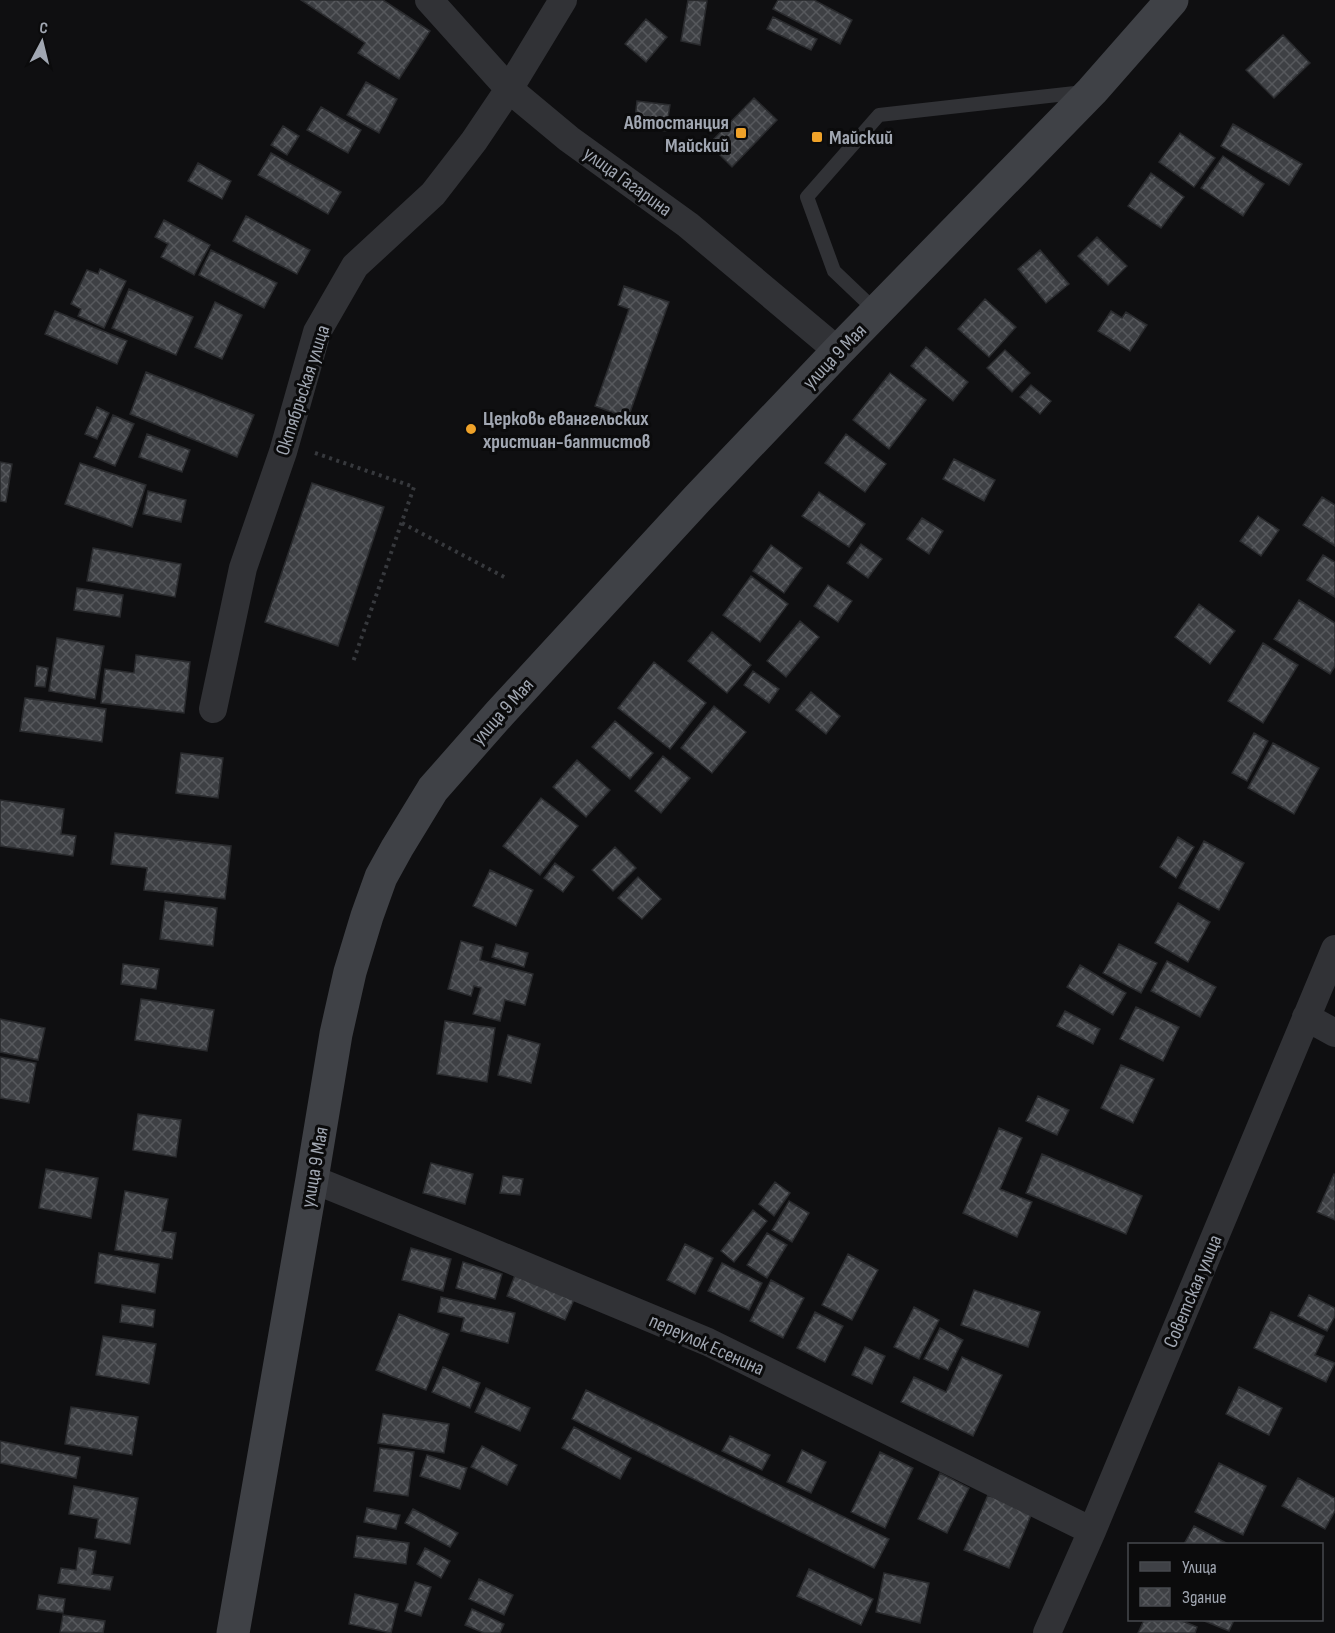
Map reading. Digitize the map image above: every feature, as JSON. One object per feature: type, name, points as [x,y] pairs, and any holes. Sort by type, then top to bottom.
[{"type":"street","name":"улица Гагарина","points":[[429,0],[509,89],[569,139],[688,225],[838,351]]},
{"type":"street","name":"Октябрьская улица","points":[[213,709],[243,568],[286,442],[317,332],[355,266],[433,194],[474,141],[509,89],[563,0]]},
{"type":"street","name":"улица 9 Мая","points":[[233,1633],[336,1034],[350,972],[367,916],[381,877],[397,848],[434,789],[500,713],[682,515],[838,351],[1092,91],[1172,0]]},
{"type":"street","name":"Советская улица","points":[[1047,1633],[1092,1531],[1335,949]]},
{"type":"street","points":[[1306,1017],[1335,1033]]},
{"type":"street","name":"переулок Есенина","points":[[312,1179],[708,1342],[1092,1531]]},
{"type":"lane","points":[[877,312],[834,271],[807,196],[879,114],[1092,91]]},
{"type":"path","points":[[286,442],[414,487],[353,662]]},
{"type":"path","points":[[402,523],[508,579]]},
{"type":"building","points":[[301,0],[383,0],[430,31],[399,79],[358,53],[365,43]]},
{"type":"building","points":[[688,0],[707,1],[700,45],[681,41]]},
{"type":"building","points":[[778,0],[814,0],[852,20],[840,44],[773,9]]},
{"type":"building","points":[[773,17],[817,39],[811,50],[767,29]]},
{"type":"building","points":[[646,19],[667,37],[646,62],[625,44]]},
{"type":"building","points":[[1283,35],[1310,63],[1274,98],[1246,70]]},
{"type":"building","points":[[366,82],[397,99],[379,133],[347,115]]},
{"type":"building","points":[[754,98],[777,120],[732,167],[709,144]]},
{"type":"building","points":[[637,101],[670,105],[666,131],[634,127]]},
{"type":"building","points":[[321,107],[361,130],[348,153],[307,130]]},
{"type":"building","points":[[1233,124],[1302,164],[1289,185],[1221,146]]},
{"type":"building","points":[[283,126],[299,136],[287,155],[271,145]]},
{"type":"building","points":[[1180,133],[1215,158],[1194,187],[1159,162]]},
{"type":"building","points":[[271,153],[341,192],[328,214],[258,175]]},
{"type":"building","points":[[1223,156],[1264,184],[1243,216],[1201,188]]},
{"type":"building","points":[[198,163],[231,181],[222,199],[188,181]]},
{"type":"building","points":[[1151,173],[1184,197],[1161,228],[1128,206]]},
{"type":"building","points":[[246,216],[310,250],[297,274],[233,241]]},
{"type":"building","points":[[164,220],[210,245],[194,275],[161,257],[168,244],[155,237]]},
{"type":"building","points":[[1097,237],[1127,266],[1108,285],[1078,256]]},
{"type":"building","points":[[211,250],[277,283],[264,308],[199,275]]},
{"type":"building","points":[[1040,250],[1069,284],[1046,303],[1018,269]]},
{"type":"building","points":[[100,269],[126,281],[104,328],[78,316],[81,309],[71,304],[87,270],[98,274]]},
{"type":"building","points":[[624,286],[669,302],[628,418],[595,406],[629,309],[618,305]]},
{"type":"building","points":[[129,289],[193,317],[176,355],[112,328]]},
{"type":"building","points":[[985,299],[1016,327],[989,357],[958,329]]},
{"type":"building","points":[[215,302],[242,315],[222,359],[195,347]]},
{"type":"building","points":[[55,311],[127,341],[117,364],[45,334]]},
{"type":"building","points":[[1111,311],[1122,318],[1126,312],[1147,325],[1130,351],[1098,331]]},
{"type":"building","points":[[926,347],[968,382],[953,401],[911,366]]},
{"type":"building","points":[[1005,350],[1030,373],[1012,392],[987,368]]},
{"type":"building","points":[[146,372],[254,415],[237,457],[130,414]]},
{"type":"building","points":[[890,373],[926,400],[889,449],[853,420]]},
{"type":"building","points":[[1031,385],[1051,401],[1040,414],[1020,397]]},
{"type":"building","points":[[97,407],[109,413],[97,439],[85,434]]},
{"type":"building","points":[[113,415],[134,424],[115,466],[94,457]]},
{"type":"building","points":[[147,434],[190,450],[182,472],[139,457]]},
{"type":"building","points":[[846,434],[886,464],[865,492],[825,463]]},
{"type":"building","points":[[954,459],[995,480],[984,501],[943,479]]},
{"type":"building","points":[[0,462],[12,464],[6,502],[0,501]]},
{"type":"building","points":[[80,463],[146,485],[132,527],[65,504]]},
{"type":"building","points":[[312,483],[384,507],[338,646],[265,622]]},
{"type":"building","points":[[148,491],[186,500],[181,522],[143,514]]},
{"type":"building","points":[[819,492],[865,524],[849,547],[802,516]]},
{"type":"building","points":[[1322,497],[1335,505],[1335,546],[1303,525]]},
{"type":"building","points":[[1258,516],[1279,530],[1261,556],[1240,541]]},
{"type":"building","points":[[922,518],[943,531],[929,554],[907,539]]},
{"type":"building","points":[[861,544],[882,559],[868,578],[847,563]]},
{"type":"building","points":[[771,545],[802,568],[784,593],[753,571]]},
{"type":"building","points":[[93,548],[181,564],[175,597],[87,581]]},
{"type":"building","points":[[1323,555],[1335,562],[1335,597],[1307,580]]},
{"type":"building","points":[[751,576],[788,604],[760,642],[723,615]]},
{"type":"building","points":[[828,585],[852,601],[838,622],[814,606]]},
{"type":"building","points":[[77,588],[123,595],[120,617],[74,610]]},
{"type":"building","points":[[1299,600],[1335,623],[1335,666],[1330,674],[1274,639]]},
{"type":"building","points":[[1199,604],[1235,631],[1210,664],[1175,637]]},
{"type":"building","points":[[800,621],[819,637],[786,677],[767,661]]},
{"type":"building","points":[[712,632],[751,665],[727,693],[688,661]]},
{"type":"building","points":[[57,638],[104,646],[95,699],[49,691]]},
{"type":"building","points":[[1263,643],[1298,665],[1263,723],[1228,701]]},
{"type":"building","points":[[136,655],[190,662],[184,713],[101,703],[105,669],[134,673]]},
{"type":"building","points":[[654,662],[706,703],[670,749],[618,708]]},
{"type":"building","points":[[37,666],[48,668],[45,687],[35,686]]},
{"type":"building","points":[[753,671],[779,689],[769,703],[744,685]]},
{"type":"building","points":[[811,692],[840,716],[826,734],[796,710]]},
{"type":"building","points":[[25,698],[106,709],[102,742],[20,731]]},
{"type":"building","points":[[714,706],[746,732],[712,773],[681,748]]},
{"type":"building","points":[[615,721],[653,753],[630,779],[592,747]]},
{"type":"building","points":[[1254,733],[1268,741],[1247,781],[1232,773]]},
{"type":"building","points":[[1273,743],[1319,768],[1294,814],[1248,788]]},
{"type":"building","points":[[181,753],[223,758],[218,798],[176,793]]},
{"type":"building","points":[[663,756],[690,778],[661,813],[635,791]]},
{"type":"building","points":[[577,760],[610,790],[586,817],[553,787]]},
{"type":"building","points":[[541,798],[578,826],[540,875],[503,846]]},
{"type":"building","points":[[0,800],[64,809],[61,834],[76,836],[73,856],[0,846]]},
{"type":"building","points":[[115,833],[231,846],[225,899],[144,890],[147,868],[111,864]]},
{"type":"building","points":[[1178,837],[1194,847],[1176,878],[1160,867]]},
{"type":"building","points":[[1204,841],[1244,863],[1219,910],[1179,888]]},
{"type":"building","points":[[615,847],[636,868],[613,891],[592,870]]},
{"type":"building","points":[[555,863],[574,877],[563,892],[544,878]]},
{"type":"building","points":[[490,870],[533,890],[516,926],[473,906]]},
{"type":"building","points":[[638,877],[661,899],[642,919],[618,898]]},
{"type":"building","points":[[165,901],[217,908],[213,946],[160,939]]},
{"type":"building","points":[[1178,903],[1210,922],[1188,962],[1155,943]]},
{"type":"building","points":[[461,941],[483,947],[480,960],[533,974],[525,1005],[505,1000],[500,1021],[473,1014],[481,988],[474,986],[471,996],[448,989]]},
{"type":"building","points":[[496,944],[528,953],[524,967],[492,957]]},
{"type":"building","points":[[1119,944],[1157,963],[1141,993],[1103,973]]},
{"type":"building","points":[[1167,961],[1216,987],[1200,1017],[1151,991]]},
{"type":"building","points":[[123,964],[159,969],[156,989],[121,984]]},
{"type":"building","points":[[1080,965],[1126,993],[1113,1015],[1067,987]]},
{"type":"building","points":[[141,999],[214,1010],[207,1051],[135,1040]]},
{"type":"building","points":[[1136,1007],[1179,1027],[1163,1061],[1120,1039]]},
{"type":"building","points":[[1065,1011],[1100,1029],[1093,1044],[1057,1026]]},
{"type":"building","points":[[0,1019],[45,1028],[38,1060],[0,1052]]},
{"type":"building","points":[[445,1021],[495,1028],[487,1082],[437,1074]]},
{"type":"building","points":[[508,1035],[540,1044],[531,1083],[498,1075]]},
{"type":"building","points":[[0,1057],[36,1063],[29,1103],[0,1098]]},
{"type":"building","points":[[1121,1065],[1154,1079],[1133,1123],[1101,1108]]},
{"type":"building","points":[[1038,1096],[1069,1110],[1057,1135],[1026,1121]]},
{"type":"building","points":[[138,1114],[181,1120],[176,1157],[133,1150]]},
{"type":"building","points":[[999,1128],[1022,1138],[1000,1189],[1032,1202],[1017,1237],[963,1213]]},
{"type":"building","points":[[1042,1154],[1142,1196],[1126,1234],[1026,1193]]},
{"type":"building","points":[[431,1163],[473,1174],[465,1204],[423,1193]]},
{"type":"building","points":[[46,1169],[98,1178],[91,1218],[39,1208]]},
{"type":"building","points":[[1335,1175],[1335,1220],[1317,1212]]},
{"type":"building","points":[[503,1176],[523,1179],[520,1195],[500,1193]]},
{"type":"building","points":[[775,1182],[790,1193],[774,1216],[759,1204]]},
{"type":"building","points":[[125,1191],[168,1199],[162,1231],[176,1233],[172,1259],[115,1250]]},
{"type":"building","points":[[789,1201],[809,1213],[792,1242],[772,1230]]},
{"type":"building","points":[[753,1210],[767,1221],[734,1262],[721,1251]]},
{"type":"building","points":[[767,1233],[787,1245],[767,1278],[747,1265]]},
{"type":"building","points":[[685,1244],[713,1258],[695,1294],[667,1280]]},
{"type":"building","points":[[411,1248],[451,1259],[443,1291],[402,1280]]},
{"type":"building","points":[[99,1253],[159,1264],[155,1293],[95,1283]]},
{"type":"building","points":[[848,1254],[878,1270],[852,1320],[822,1305]]},
{"type":"building","points":[[463,1262],[502,1274],[495,1299],[456,1288]]},
{"type":"building","points":[[722,1263],[762,1283],[749,1310],[708,1291]]},
{"type":"building","points":[[515,1275],[574,1300],[565,1320],[507,1296]]},
{"type":"building","points":[[771,1280],[804,1298],[783,1338],[750,1321]]},
{"type":"building","points":[[974,1290],[1040,1312],[1028,1347],[961,1325]]},
{"type":"building","points":[[1309,1295],[1335,1308],[1335,1316],[1327,1331],[1298,1316]]},
{"type":"building","points":[[441,1297],[515,1313],[508,1343],[461,1331],[464,1318],[438,1312]]},
{"type":"building","points":[[122,1305],[155,1310],[153,1327],[120,1322]]},
{"type":"building","points":[[914,1307],[939,1320],[919,1359],[894,1347]]},
{"type":"building","points":[[815,1312],[843,1326],[825,1362],[797,1348]]},
{"type":"building","points":[[1271,1312],[1324,1336],[1315,1355],[1335,1363],[1326,1382],[1254,1348]]},
{"type":"building","points":[[399,1314],[449,1334],[426,1390],[376,1370]]},
{"type":"building","points":[[940,1328],[963,1340],[948,1370],[924,1359]]},
{"type":"building","points":[[103,1336],[156,1344],[149,1384],[96,1375]]},
{"type":"building","points":[[865,1347],[885,1356],[872,1384],[852,1375]]},
{"type":"building","points":[[962,1357],[1002,1375],[973,1436],[901,1402],[914,1377],[946,1392]]},
{"type":"building","points":[[443,1367],[480,1383],[470,1408],[432,1392]]},
{"type":"building","points":[[1239,1387],[1282,1408],[1269,1435],[1226,1414]]},
{"type":"building","points":[[486,1388],[530,1408],[520,1431],[475,1412]]},
{"type":"building","points":[[586,1390],[889,1539],[874,1568],[572,1419]]},
{"type":"building","points":[[71,1407],[138,1417],[132,1455],[65,1444]]},
{"type":"building","points":[[383,1414],[449,1424],[444,1453],[378,1443]]},
{"type":"building","points":[[574,1427],[631,1458],[620,1479],[562,1448]]},
{"type":"building","points":[[730,1436],[770,1455],[762,1470],[722,1451]]},
{"type":"building","points":[[0,1441],[80,1457],[76,1478],[0,1463]]},
{"type":"building","points":[[482,1446],[517,1465],[507,1485],[471,1467]]},
{"type":"building","points":[[380,1448],[414,1452],[408,1496],[374,1491]]},
{"type":"building","points":[[802,1450],[826,1462],[811,1493],[787,1482]]},
{"type":"building","points":[[880,1452],[913,1468],[885,1528],[851,1512]]},
{"type":"building","points":[[427,1455],[467,1468],[460,1489],[420,1476]]},
{"type":"building","points":[[1219,1463],[1266,1486],[1243,1535],[1195,1512]]},
{"type":"building","points":[[940,1473],[969,1488],[947,1533],[918,1519]]},
{"type":"building","points":[[1298,1478],[1335,1498],[1335,1511],[1325,1529],[1282,1506]]},
{"type":"building","points":[[74,1486],[138,1498],[130,1544],[95,1538],[98,1519],[69,1514]]},
{"type":"building","points":[[988,1495],[1032,1513],[1009,1568],[964,1550]]},
{"type":"building","points":[[367,1508],[400,1515],[396,1529],[364,1522]]},
{"type":"building","points":[[413,1509],[458,1533],[450,1547],[405,1523]]},
{"type":"building","points":[[1194,1526],[1226,1543],[1185,1543]]},
{"type":"building","points":[[357,1536],[409,1543],[406,1564],[354,1557]]},
{"type":"building","points":[[79,1548],[96,1551],[92,1574],[113,1577],[110,1590],[58,1583],[61,1568],[76,1570]]},
{"type":"building","points":[[425,1548],[450,1561],[441,1578],[417,1564]]},
{"type":"building","points":[[809,1569],[873,1599],[861,1625],[797,1596]]},
{"type":"building","points":[[884,1573],[929,1583],[920,1623],[876,1612]]},
{"type":"building","points":[[479,1579],[513,1595],[504,1615],[469,1599]]},
{"type":"building","points":[[415,1582],[431,1587],[421,1616],[405,1611]]},
{"type":"building","points":[[355,1594],[398,1604],[391,1633],[349,1624]]},
{"type":"building","points":[[39,1595],[65,1599],[63,1613],[37,1609]]},
{"type":"building","points":[[472,1609],[504,1624],[500,1633],[484,1633],[465,1625]]},
{"type":"building","points":[[63,1615],[105,1621],[103,1633],[60,1632]]},
{"type":"building","points":[[1144,1621],[1182,1621],[1197,1627],[1195,1633],[1138,1633]]},
{"type":"building","points":[[1204,1621],[1234,1621],[1229,1631]]},
{"type":"place","name":"Автостанция Майский","points":[[741,133]]},
{"type":"place","name":"Майский","points":[[817,137]]},
{"type":"place","name":"Церковь евангельских христиан-баптистов","points":[[471,429]]}]
